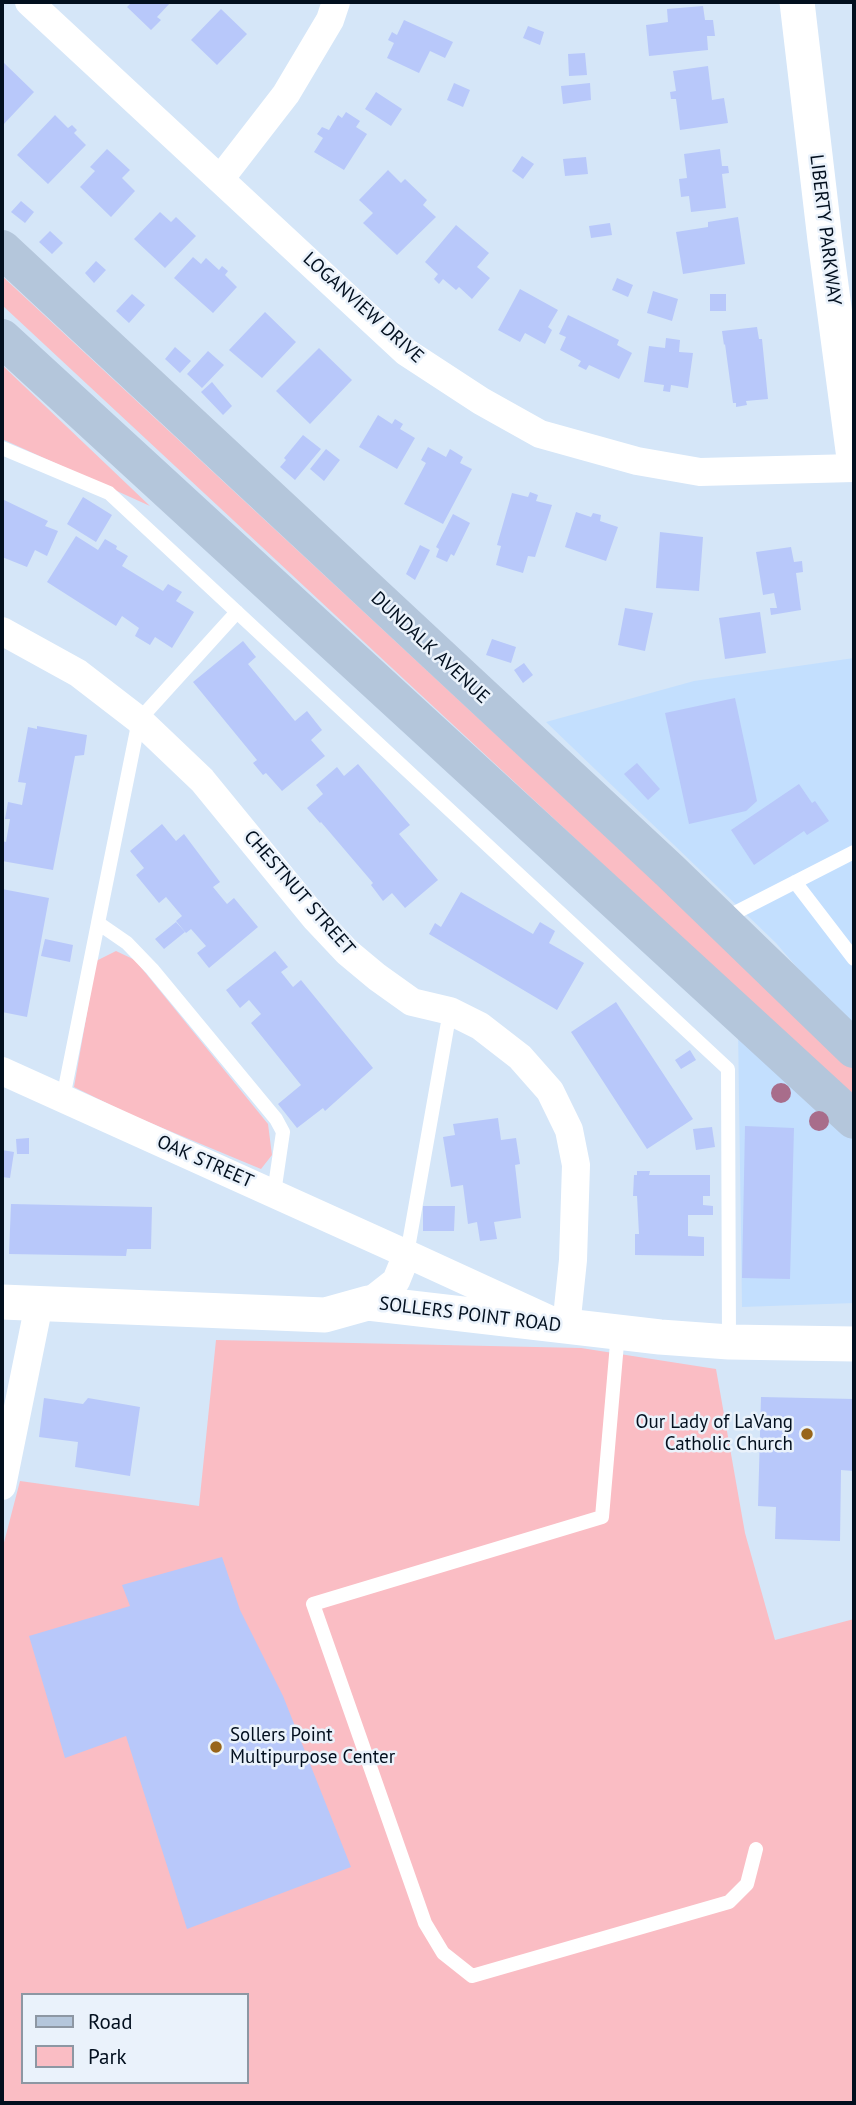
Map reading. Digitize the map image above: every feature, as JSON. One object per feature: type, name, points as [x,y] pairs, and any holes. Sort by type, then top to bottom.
[{"type":"main road","name":"DUNDALK AVENUE","points":[[2,250],[721,920],[854,1049]]},
{"type":"main road","points":[[2,338],[854,1120]]},
{"type":"street","name":"LOGANVIEW DRIVE","points":[[29,2],[406,352],[481,401],[540,434],[637,461],[700,472],[854,468]]},
{"type":"street","points":[[221,178],[286,94],[330,20],[336,2]]},
{"type":"street","name":"LIBERTY PARKWAY","points":[[797,2],[854,458]]},
{"type":"street","name":"CHESTNUT STREET","points":[[2,631],[78,673],[139,720],[202,780],[315,918],[347,952],[377,977],[412,1002],[450,1011],[480,1026],[537,1074],[550,1091],[569,1130],[576,1165],[573,1260],[566,1327]]},
{"type":"street","name":"OAK STREET","points":[[2,1071],[566,1327]]},
{"type":"street","points":[[368,1303],[396,1280],[407,1254]]},
{"type":"street","name":"SOLLERS POINT ROAD","points":[[2,1302],[325,1315],[368,1303],[566,1327],[729,1342],[854,1344]]},
{"type":"street","points":[[2,1486],[38,1304]]},
{"type":"lane","points":[[2,447],[109,493],[728,1069],[729,1342]]},
{"type":"lane","points":[[63,1098],[139,720],[237,612]]},
{"type":"lane","points":[[721,920],[854,852]]},
{"type":"lane","points":[[795,882],[854,959]]},
{"type":"lane","points":[[98,923],[127,943],[152,969],[275,1119],[283,1132],[274,1193]]},
{"type":"lane","points":[[407,1254],[450,1011]]},
{"type":"lane","points":[[618,1332],[602,1517],[313,1604],[425,1923],[443,1953],[472,1976],[729,1902],[747,1884],[756,1849]]},
{"type":"shaded area","points":[[854,658],[854,1034],[776,943],[546,722],[694,681]]},
{"type":"shaded area","points":[[738,1027],[854,1132],[854,1303],[742,1307]]},
{"type":"green space","points":[[2,276],[854,1067],[854,1098],[2,305]]},
{"type":"green space","points":[[2,365],[150,506],[2,439]]},
{"type":"green space","points":[[116,951],[135,960],[268,1124],[272,1155],[261,1169],[129,1114],[74,1087],[96,961]]},
{"type":"green space","points":[[216,1340],[581,1348],[716,1369],[745,1533],[775,1640],[854,1619],[854,2103],[2,2103],[2,1550],[20,1481],[199,1506]]},
{"type":"building","points":[[132,2],[171,2],[157,17],[161,20],[151,30],[127,7]]},
{"type":"building","points":[[703,6],[705,20],[713,20],[715,36],[707,36],[708,50],[649,56],[646,25],[668,22],[667,9]]},
{"type":"building","points":[[221,9],[247,34],[217,65],[191,40]]},
{"type":"building","points":[[404,20],[453,42],[445,58],[430,51],[419,73],[387,58],[394,43],[388,40],[392,32],[397,35]]},
{"type":"building","points":[[528,26],[544,32],[540,45],[523,38]]},
{"type":"building","points":[[585,53],[587,75],[569,76],[568,54]]},
{"type":"building","points":[[2,61],[34,92],[2,126]]},
{"type":"building","points":[[708,66],[712,100],[724,98],[728,123],[680,130],[676,99],[671,99],[670,92],[676,91],[673,71]]},
{"type":"building","points":[[454,83],[470,90],[463,107],[447,100]]},
{"type":"building","points":[[590,83],[591,100],[563,104],[561,86]]},
{"type":"building","points":[[376,92],[402,109],[391,126],[365,109]]},
{"type":"building","points":[[346,112],[360,121],[356,127],[367,134],[344,170],[314,152],[323,138],[317,134],[322,127],[329,130],[338,115],[342,118]]},
{"type":"building","points":[[55,115],[68,128],[72,125],[77,130],[74,133],[86,145],[48,184],[17,155]]},
{"type":"building","points":[[107,149],[130,170],[122,178],[135,191],[111,217],[80,187],[95,171],[90,167]]},
{"type":"building","points":[[720,149],[722,166],[728,166],[729,173],[722,174],[726,208],[691,212],[689,196],[681,197],[679,179],[687,178],[684,154]]},
{"type":"building","points":[[522,156],[534,164],[523,179],[512,171]]},
{"type":"building","points":[[586,157],[588,174],[565,176],[563,159]]},
{"type":"building","points":[[388,170],[401,183],[405,179],[427,200],[423,205],[436,217],[397,255],[363,223],[373,213],[359,200]]},
{"type":"building","points":[[21,201],[34,212],[25,223],[11,212]]},
{"type":"building","points":[[160,212],[171,222],[176,217],[196,236],[165,268],[134,239]]},
{"type":"building","points":[[738,217],[745,264],[683,274],[676,232],[708,227],[708,222]]},
{"type":"building","points":[[610,223],[612,235],[591,238],[589,226]]},
{"type":"building","points":[[456,225],[489,253],[477,267],[490,278],[472,299],[459,287],[456,290],[443,279],[439,284],[434,279],[438,274],[425,262]]},
{"type":"building","points":[[50,231],[63,243],[52,254],[39,242]]},
{"type":"building","points":[[193,257],[201,264],[206,258],[219,270],[222,266],[228,271],[225,275],[237,287],[213,313],[174,278]]},
{"type":"building","points":[[96,261],[106,270],[94,283],[85,273]]},
{"type":"building","points":[[617,278],[633,285],[628,297],[612,290]]},
{"type":"building","points":[[520,289],[558,310],[548,327],[552,330],[545,344],[525,333],[520,342],[498,330]]},
{"type":"building","points":[[653,291],[678,299],[672,321],[647,313]]},
{"type":"building","points":[[132,294],[145,305],[129,323],[116,311]]},
{"type":"building","points":[[710,294],[726,294],[726,311],[710,311]]},
{"type":"building","points":[[265,312],[296,342],[262,378],[229,350]]},
{"type":"building","points":[[568,315],[619,340],[617,345],[632,353],[619,379],[589,365],[586,370],[578,366],[581,361],[560,350],[566,337],[559,334]]},
{"type":"building","points":[[757,327],[759,339],[762,339],[768,399],[746,401],[747,405],[736,407],[736,403],[733,403],[722,331]]},
{"type":"building","points":[[666,338],[680,340],[679,352],[693,353],[688,388],[671,385],[670,392],[663,391],[664,385],[644,382],[649,346],[665,348]]},
{"type":"building","points":[[175,347],[191,361],[180,373],[165,359]]},
{"type":"building","points":[[319,348],[352,380],[310,424],[276,391]]},
{"type":"building","points":[[208,351],[224,365],[202,388],[187,374]]},
{"type":"building","points":[[212,382],[232,406],[223,415],[201,392]]},
{"type":"building","points":[[378,415],[392,424],[395,419],[403,424],[400,429],[415,438],[397,469],[359,447]]},
{"type":"building","points":[[303,435],[321,449],[295,480],[280,467]]},
{"type":"building","points":[[428,447],[446,457],[450,449],[463,457],[460,463],[472,469],[443,524],[404,504],[426,463],[421,460]]},
{"type":"building","points":[[326,449],[340,460],[324,481],[310,469]]},
{"type":"building","points":[[530,492],[538,495],[536,501],[552,505],[535,557],[528,556],[523,573],[496,565],[501,546],[497,545],[512,493],[528,497]]},
{"type":"building","points":[[83,497],[112,515],[96,542],[67,524]]},
{"type":"building","points":[[2,499],[48,521],[45,526],[58,531],[47,556],[35,550],[27,567],[2,557]]},
{"type":"building","points":[[576,512],[591,517],[593,513],[601,515],[600,521],[618,527],[606,561],[565,547]]},
{"type":"building","points":[[453,514],[470,523],[454,556],[451,554],[447,562],[436,557],[439,549],[436,547]]},
{"type":"building","points":[[660,532],[703,537],[699,591],[656,588]]},
{"type":"building","points":[[76,536],[98,550],[105,539],[128,556],[122,566],[163,591],[168,584],[182,592],[176,601],[194,612],[172,648],[155,637],[150,645],[135,636],[139,628],[122,616],[116,626],[47,582]]},
{"type":"building","points":[[420,545],[430,550],[415,580],[406,574]]},
{"type":"building","points":[[791,547],[794,562],[802,561],[803,572],[796,573],[801,610],[771,615],[770,608],[777,608],[774,593],[763,595],[756,552]]},
{"type":"building","points":[[625,608],[653,613],[645,651],[618,645]]},
{"type":"building","points":[[760,612],[766,653],[725,659],[719,618]]},
{"type":"building","points":[[492,639],[516,647],[511,663],[486,655]]},
{"type":"building","points":[[243,641],[256,657],[248,664],[295,721],[307,711],[322,730],[311,740],[325,756],[282,791],[253,763],[257,760],[193,682]]},
{"type":"building","points":[[524,663],[533,675],[523,683],[514,670]]},
{"type":"building","points":[[735,698],[757,801],[746,811],[689,824],[665,713]]},
{"type":"building","points":[[37,726],[87,735],[84,755],[75,756],[53,870],[2,861],[2,841],[6,842],[10,819],[5,819],[8,802],[22,805],[26,783],[18,782],[28,727],[37,729]]},
{"type":"building","points":[[637,763],[660,789],[648,800],[624,774]]},
{"type":"building","points":[[358,764],[410,825],[399,834],[438,880],[405,908],[392,893],[383,901],[371,885],[373,883],[307,808],[323,794],[316,785],[337,767],[344,776]]},
{"type":"building","points":[[799,784],[829,821],[807,835],[804,831],[754,865],[731,830]]},
{"type":"building","points":[[162,824],[176,841],[184,834],[220,882],[213,887],[227,904],[234,898],[258,927],[209,968],[197,953],[206,946],[191,929],[186,933],[176,921],[182,916],[166,897],[159,903],[136,875],[144,868],[130,851]]},
{"type":"building","points":[[2,889],[49,898],[27,1017],[2,1012]]},
{"type":"building","points":[[461,892],[533,934],[540,922],[555,931],[549,943],[584,963],[557,1010],[429,934],[435,923],[441,927]]},
{"type":"building","points":[[176,922],[185,932],[164,949],[155,939]]},
{"type":"building","points":[[45,939],[73,945],[70,962],[41,956]]},
{"type":"building","points":[[275,951],[288,967],[281,972],[293,987],[301,980],[373,1068],[325,1111],[323,1108],[297,1128],[278,1104],[301,1085],[251,1023],[261,1014],[249,1000],[240,1008],[226,990]]},
{"type":"building","points":[[616,1002],[693,1119],[647,1149],[571,1032]]},
{"type":"building","points":[[690,1050],[696,1060],[681,1069],[675,1060]]},
{"type":"building","points":[[498,1118],[501,1140],[516,1138],[520,1164],[515,1165],[521,1218],[494,1222],[497,1239],[480,1241],[477,1222],[468,1224],[463,1185],[451,1187],[443,1137],[455,1135],[453,1124]]},
{"type":"building","points":[[745,1126],[794,1128],[790,1279],[742,1278]]},
{"type":"building","points":[[712,1127],[715,1147],[696,1150],[693,1129]]},
{"type":"building","points":[[29,1138],[29,1154],[17,1154],[16,1139]]},
{"type":"building","points":[[2,1150],[14,1152],[10,1178],[2,1177]]},
{"type":"building","points":[[637,1171],[650,1171],[649,1175],[710,1175],[710,1196],[703,1196],[703,1205],[713,1206],[713,1215],[688,1215],[688,1236],[704,1237],[704,1256],[635,1255],[635,1234],[639,1234],[637,1196],[633,1196],[634,1175],[637,1175]]},
{"type":"building","points":[[11,1204],[152,1207],[151,1249],[127,1249],[126,1256],[9,1254]]},
{"type":"building","points":[[423,1206],[455,1206],[454,1231],[423,1231]]},
{"type":"building","name":"Our Lady of LaVang Catholic Church","points":[[761,1397],[854,1399],[854,1471],[841,1470],[840,1541],[775,1539],[776,1507],[758,1506]]},
{"type":"building","points":[[44,1398],[83,1404],[88,1398],[140,1407],[130,1476],[75,1467],[78,1442],[39,1437]]},
{"type":"building","name":"Sollers Point Multipurpose Center","points":[[222,1557],[240,1610],[283,1696],[351,1867],[187,1929],[126,1736],[65,1758],[29,1636],[130,1606],[122,1585]]},
{"type":"place","name":"Our Lady of LaVang Catholic Church","points":[[807,1434]]},
{"type":"place","name":"Sollers Point Multipurpose Center","points":[[216,1747]]}]
